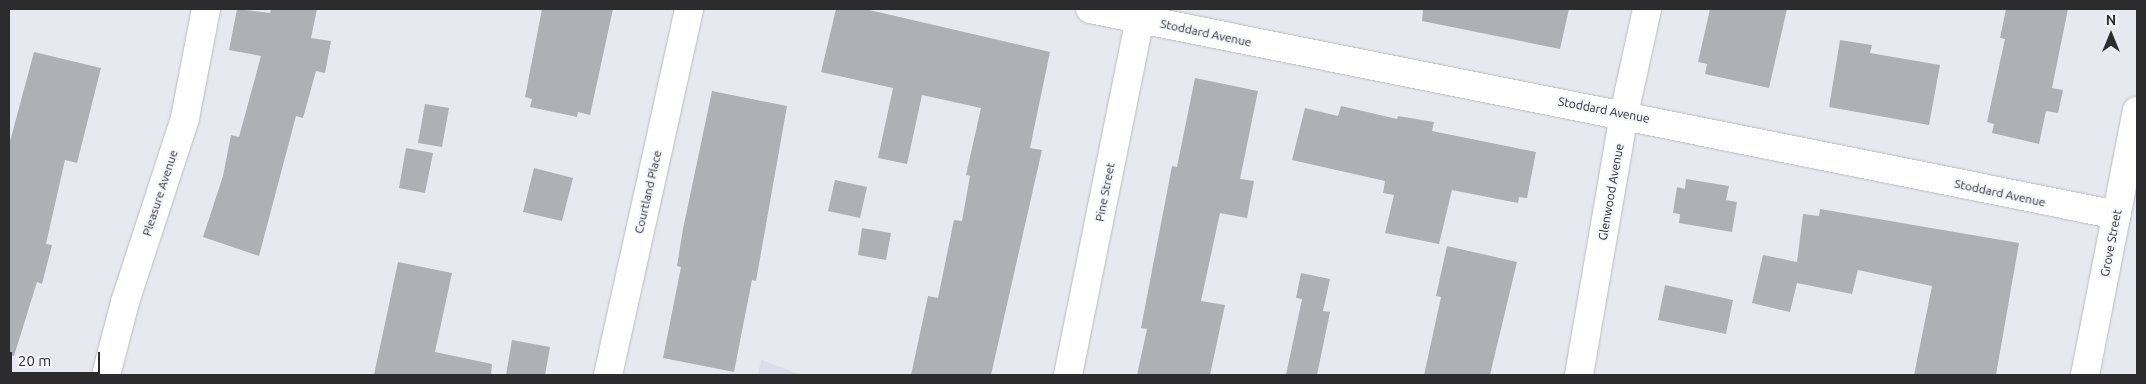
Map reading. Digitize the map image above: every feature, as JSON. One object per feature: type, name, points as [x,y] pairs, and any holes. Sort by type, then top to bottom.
[{"type":"street","name":"Pleasure Avenue","points":[[106,375],[125,302],[185,118],[206,9]]},
{"type":"street","name":"Courtland Place","points":[[608,375],[689,9]]},
{"type":"street","name":"Stoddard Avenue","points":[[1090,9],[1141,14],[2060,206],[2117,215]]},
{"type":"street","name":"Glenwood Avenue","points":[[1579,375],[1624,114],[1647,9]]},
{"type":"street","name":"Pine Street","points":[[1068,375],[1141,14]]},
{"type":"street","name":"Grove Street","points":[[2085,375],[2137,111]]},
{"type":"shaded area","points":[[761,360],[802,375],[758,375]]},
{"type":"building","points":[[237,9],[270,13],[271,9],[317,9],[311,38],[331,41],[325,73],[316,71],[303,118],[296,116],[259,256],[203,237],[223,176],[231,135],[239,137],[261,56],[229,50]]},
{"type":"building","points":[[542,9],[613,9],[590,115],[578,112],[577,117],[530,107],[532,99],[525,97]]},
{"type":"building","points":[[836,9],[865,9],[1050,52],[1030,148],[1042,150],[991,375],[911,375],[928,296],[938,298],[954,220],[962,221],[970,176],[966,175],[981,108],[922,95],[907,164],[878,158],[893,88],[821,72]]},
{"type":"building","points":[[1423,9],[1569,9],[1560,49],[1422,21]]},
{"type":"building","points":[[1710,9],[1787,9],[1769,88],[1705,74],[1707,64],[1698,62]]},
{"type":"building","points":[[2006,9],[2068,9],[2052,88],[2063,90],[2058,113],[2046,111],[2039,144],[1992,133],[1994,124],[1987,122],[2005,39],[2000,38]]},
{"type":"building","points":[[1840,40],[1872,45],[1870,53],[1940,65],[1929,125],[1829,107]]},
{"type":"building","points":[[34,52],[101,68],[77,163],[65,160],[46,244],[52,245],[42,284],[37,282],[14,356],[9,355],[9,145]]},
{"type":"building","points":[[1195,78],[1258,91],[1240,179],[1254,181],[1247,218],[1220,213],[1201,301],[1225,305],[1210,375],[1137,375],[1147,329],[1141,328],[1172,166],[1177,167]]},
{"type":"building","points":[[712,91],[787,106],[756,281],[752,280],[734,372],[663,358],[681,267],[677,266],[683,229]]},
{"type":"building","points":[[425,104],[449,108],[442,147],[418,143]]},
{"type":"building","points":[[1341,106],[1397,119],[1398,116],[1434,122],[1432,131],[1536,152],[1527,198],[1519,197],[1518,203],[1452,190],[1439,244],[1385,233],[1394,195],[1383,193],[1385,181],[1292,160],[1305,108],[1338,116]]},
{"type":"building","points":[[406,148],[433,153],[425,193],[399,188]]},
{"type":"building","points":[[534,168],[573,178],[562,221],[523,212]]},
{"type":"building","points":[[1686,179],[1729,186],[1726,200],[1737,202],[1732,232],[1679,223],[1680,214],[1673,213],[1677,187],[1685,189]]},
{"type":"building","points":[[835,180],[867,187],[860,218],[828,211]]},
{"type":"building","points":[[1820,209],[2019,243],[1996,375],[1914,375],[1932,286],[1858,270],[1852,294],[1797,283],[1790,312],[1752,303],[1763,255],[1797,262],[1803,214],[1819,216]]},
{"type":"building","points":[[862,228],[891,233],[886,260],[858,255]]},
{"type":"building","points":[[1447,246],[1517,262],[1490,375],[1424,375],[1441,297],[1436,296]]},
{"type":"building","points":[[398,262],[452,273],[435,352],[492,364],[491,375],[374,375]]},
{"type":"building","points":[[1301,273],[1330,279],[1323,311],[1330,312],[1317,375],[1286,375],[1302,299],[1296,298]]},
{"type":"building","points":[[1665,285],[1733,300],[1726,334],[1658,320]]},
{"type":"building","points":[[512,340],[550,347],[545,375],[506,375]]}]
